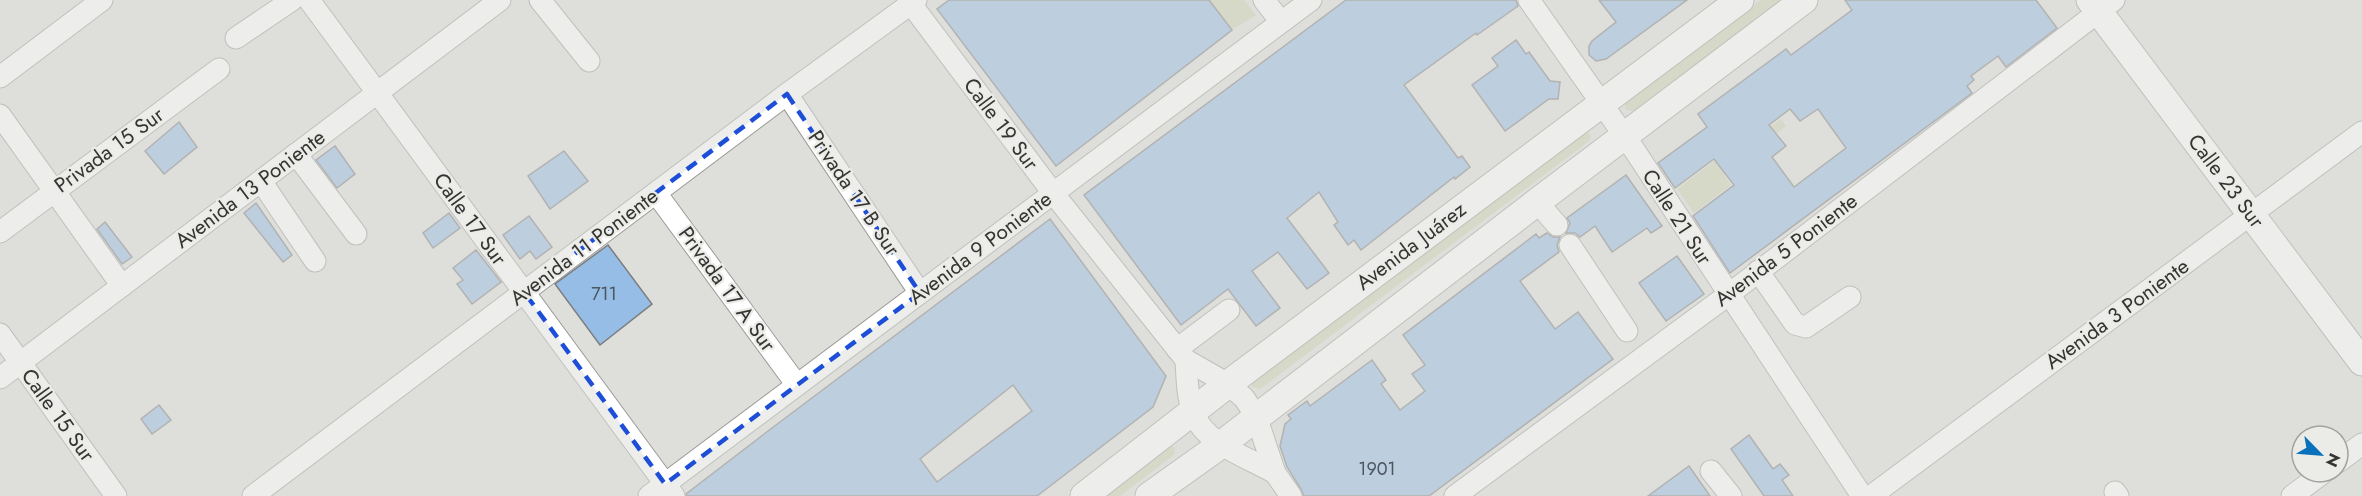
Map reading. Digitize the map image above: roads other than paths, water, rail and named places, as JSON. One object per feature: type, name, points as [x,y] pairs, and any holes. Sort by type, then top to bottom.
[{"type":"main road","name":"Avenida Juárez","points":[[1084,496],[1193,413],[1227,384],[1740,0]]},
{"type":"main road","name":"Avenida Juárez","points":[[1149,496],[1222,444],[1804,0]]},
{"type":"main road","name":"Calle 23 Sur","points":[[2101,4],[2252,215],[2362,362]]},
{"type":"street","points":[[0,77],[102,0]]},
{"type":"street","points":[[236,38],[292,0]]},
{"type":"street","name":"Calle 17 Sur","points":[[309,0],[524,292],[662,492]]},
{"type":"street","points":[[540,0],[589,61]]},
{"type":"street","points":[[1264,0],[1281,22]]},
{"type":"street","name":"Avenida 9 Poniente","points":[[662,492],[798,385],[1311,0]]},
{"type":"street","name":"Calle 21 Sur","points":[[1529,0],[1602,103],[1862,496]]},
{"type":"street","name":"Avenida 13 Poniente","points":[[0,378],[498,1]]},
{"type":"street","name":"Avenida 11 Poniente","points":[[253,496],[911,1]]},
{"type":"street","name":"Calle 19 Sur","points":[[911,1],[1053,193],[1181,355],[1227,384],[1244,398],[1256,416],[1275,473],[1291,496]]},
{"type":"street","name":"Avenida 5 Poniente","points":[[1455,496],[1728,295],[2101,4]]},
{"type":"street","name":"Privada 15 Sur","points":[[0,231],[219,69]]},
{"type":"street","name":"Privada 17 B Sur","points":[[787,94],[920,293]]},
{"type":"street","points":[[0,116],[122,286]]},
{"type":"street","name":"Avenida 3 Poniente","points":[[1871,496],[2362,132]]},
{"type":"street","points":[[296,154],[356,234]]},
{"type":"street","points":[[261,181],[315,261]]},
{"type":"street","name":"Privada 17 A Sur","points":[[656,193],[798,385]]},
{"type":"street","points":[[1537,202],[1557,225]]},
{"type":"street","points":[[1570,245],[1627,331]]},
{"type":"street","points":[[1758,271],[1795,324],[1800,327],[1806,327],[1850,297]]},
{"type":"street","points":[[1181,355],[1228,310]]},
{"type":"street","name":"Calle 15 Sur","points":[[0,334],[116,496]]},
{"type":"street","name":"Calle 19 Sur","points":[[1181,355],[1193,413],[1203,429],[1222,444],[1275,473]]},
{"type":"street","points":[[1711,471],[1731,496]]},
{"type":"street","points":[[2292,496],[2308,484]]}]
